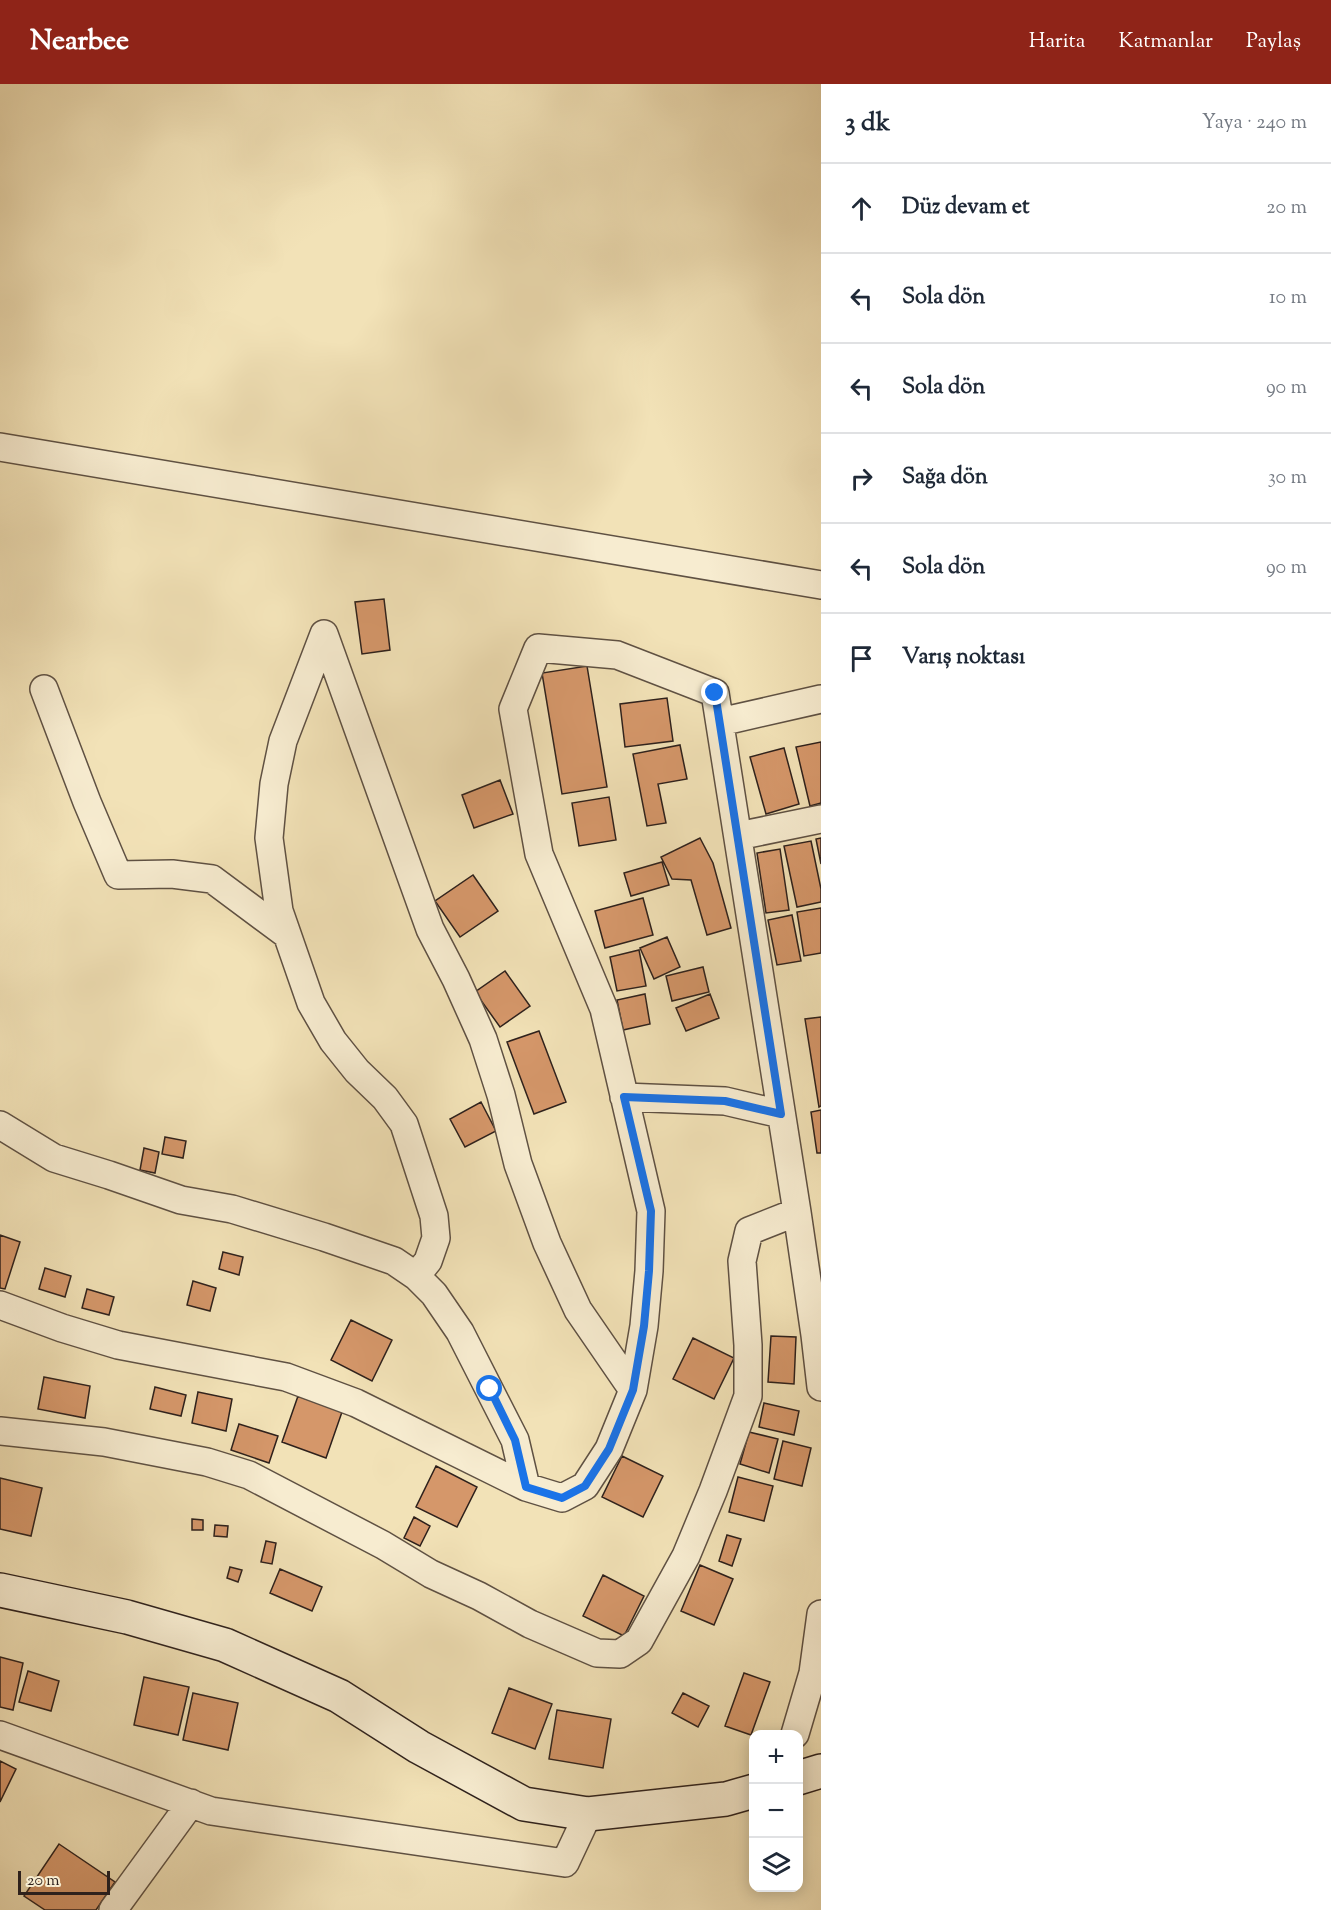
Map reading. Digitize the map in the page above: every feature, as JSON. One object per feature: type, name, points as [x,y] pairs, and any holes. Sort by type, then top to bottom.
[{"type":"main road","points":[[0,1590],[127,1617],[225,1645],[339,1696],[419,1747],[524,1804],[588,1814],[726,1799],[749,1792]]},
{"type":"main road","points":[[803,1776],[821,1771]]},
{"type":"street","points":[[0,447],[821,585]]},
{"type":"street","points":[[416,1276],[428,1261],[436,1238],[434,1216],[404,1124],[385,1098],[357,1071],[333,1041],[311,1003],[279,911],[269,838],[274,784],[283,741],[324,634],[430,929],[483,1039],[501,1095],[518,1164],[547,1243],[578,1310],[633,1390]]},
{"type":"street","points":[[0,1305],[118,1345],[286,1377],[356,1403],[526,1487],[562,1498],[585,1486],[609,1449],[633,1390],[644,1326],[651,1211],[604,1009],[539,854],[513,709],[538,648],[617,655],[715,693],[816,1335],[821,1387]]},
{"type":"street","points":[[44,689],[118,876],[172,874],[212,879],[286,934]]},
{"type":"street","points":[[720,722],[821,699]]},
{"type":"street","points":[[738,836],[821,819]]},
{"type":"street","points":[[624,1097],[725,1101],[781,1114]]},
{"type":"street","points":[[0,1125],[54,1158],[181,1200],[232,1209],[324,1237],[394,1261],[416,1276],[434,1294],[460,1332],[515,1440],[526,1487]]},
{"type":"street","points":[[0,1431],[104,1442],[207,1462],[249,1475],[383,1545],[431,1574],[479,1596],[530,1624],[597,1653],[620,1654],[639,1641],[686,1556],[748,1396],[748,1345],[742,1261],[749,1231],[797,1212]]},
{"type":"street","points":[[796,1730],[813,1673],[821,1614]]},
{"type":"street","points":[[0,1735],[211,1811],[565,1863],[588,1814]]},
{"type":"street","points":[[113,1910],[191,1803]]},
{"type":"building","points":[[384,599],[390,650],[362,654],[355,602]]},
{"type":"building","points":[[587,666],[607,787],[562,794],[542,673]]},
{"type":"building","points":[[667,698],[673,741],[625,747],[620,704]]},
{"type":"building","points":[[821,742],[821,803],[810,806],[796,747]]},
{"type":"building","points":[[680,745],[687,779],[658,784],[666,823],[647,826],[633,754]]},
{"type":"building","points":[[784,748],[799,804],[766,814],[750,757]]},
{"type":"building","points":[[500,780],[513,814],[474,828],[462,795]]},
{"type":"building","points":[[609,797],[616,840],[579,846],[572,803]]},
{"type":"building","points":[[700,838],[713,863],[731,928],[707,935],[691,880],[672,879],[661,857]]},
{"type":"building","points":[[821,838],[821,864],[816,839]]},
{"type":"building","points":[[811,841],[821,889],[821,902],[797,907],[784,846]]},
{"type":"building","points":[[780,849],[789,910],[766,913],[757,853]]},
{"type":"building","points":[[662,862],[669,885],[631,896],[624,873]]},
{"type":"building","points":[[473,875],[498,911],[460,937],[435,901]]},
{"type":"building","points":[[643,898],[653,935],[605,948],[595,911]]},
{"type":"building","points":[[821,908],[821,953],[804,956],[797,912]]},
{"type":"building","points":[[792,915],[801,961],[777,965],[768,920]]},
{"type":"building","points":[[667,937],[680,967],[654,979],[640,948]]},
{"type":"building","points":[[639,950],[646,986],[617,991],[610,957]]},
{"type":"building","points":[[703,967],[709,992],[672,1001],[666,976]]},
{"type":"building","points":[[505,971],[530,1006],[500,1027],[475,992]]},
{"type":"building","points":[[645,994],[650,1024],[623,1030],[617,1000]]},
{"type":"building","points":[[710,994],[719,1018],[686,1031],[676,1008]]},
{"type":"building","points":[[821,1017],[821,1106],[819,1107],[805,1019]]},
{"type":"building","points":[[539,1031],[566,1102],[534,1114],[507,1042]]},
{"type":"building","points":[[481,1102],[496,1131],[465,1147],[450,1119]]},
{"type":"building","points":[[821,1110],[821,1153],[817,1153],[811,1112]]},
{"type":"building","points":[[165,1137],[186,1141],[183,1158],[162,1154]]},
{"type":"building","points":[[144,1148],[159,1152],[155,1173],[140,1170]]},
{"type":"building","points":[[0,1235],[20,1242],[5,1289],[0,1288]]},
{"type":"building","points":[[223,1252],[243,1257],[239,1275],[219,1269]]},
{"type":"building","points":[[45,1268],[71,1276],[65,1297],[39,1289]]},
{"type":"building","points":[[193,1281],[216,1288],[210,1311],[187,1305]]},
{"type":"building","points":[[87,1289],[114,1297],[109,1315],[82,1308]]},
{"type":"building","points":[[351,1320],[392,1340],[372,1381],[331,1360]]},
{"type":"building","points":[[771,1336],[796,1337],[794,1384],[768,1382]]},
{"type":"building","points":[[693,1338],[734,1358],[714,1399],[673,1379]]},
{"type":"building","points":[[44,1377],[90,1386],[85,1418],[38,1409]]},
{"type":"building","points":[[155,1387],[186,1395],[181,1416],[150,1409]]},
{"type":"building","points":[[198,1392],[232,1399],[226,1431],[192,1423]]},
{"type":"building","points":[[298,1396],[342,1412],[326,1458],[282,1442]]},
{"type":"building","points":[[764,1403],[799,1411],[794,1435],[759,1427]]},
{"type":"building","points":[[239,1424],[278,1436],[269,1463],[231,1450]]},
{"type":"building","points":[[749,1432],[778,1439],[769,1473],[740,1464]]},
{"type":"building","points":[[783,1441],[811,1448],[802,1486],[774,1479]]},
{"type":"building","points":[[622,1456],[663,1476],[643,1517],[602,1497]]},
{"type":"building","points":[[436,1466],[477,1487],[457,1527],[416,1507]]},
{"type":"building","points":[[738,1477],[773,1486],[764,1521],[729,1512]]},
{"type":"building","points":[[0,1478],[42,1488],[31,1536],[0,1529]]},
{"type":"building","points":[[414,1517],[430,1526],[420,1546],[404,1538]]},
{"type":"building","points":[[192,1519],[203,1520],[203,1530],[192,1530]]},
{"type":"building","points":[[215,1525],[228,1526],[227,1537],[214,1536]]},
{"type":"building","points":[[727,1535],[741,1539],[732,1566],[719,1561]]},
{"type":"building","points":[[266,1541],[276,1543],[272,1564],[261,1562]]},
{"type":"building","points":[[700,1565],[733,1579],[714,1625],[681,1611]]},
{"type":"building","points":[[230,1567],[242,1570],[238,1582],[227,1578]]},
{"type":"building","points":[[280,1569],[322,1587],[312,1611],[270,1593]]},
{"type":"building","points":[[603,1575],[644,1596],[624,1636],[583,1616]]},
{"type":"building","points":[[0,1657],[23,1663],[13,1710],[0,1707]]},
{"type":"building","points":[[28,1671],[59,1681],[51,1711],[19,1702]]},
{"type":"building","points":[[744,1673],[770,1682],[753,1730],[749,1730],[749,1734],[725,1726]]},
{"type":"building","points":[[144,1677],[189,1687],[178,1735],[134,1725]]},
{"type":"building","points":[[509,1688],[552,1704],[535,1749],[492,1733]]},
{"type":"building","points":[[193,1693],[238,1703],[228,1750],[183,1740]]},
{"type":"building","points":[[683,1693],[709,1706],[698,1727],[672,1713]]},
{"type":"building","points":[[557,1710],[611,1719],[603,1768],[549,1759]]},
{"type":"building","points":[[0,1761],[16,1769],[0,1802]]},
{"type":"building","points":[[59,1844],[115,1882],[96,1910],[45,1910],[24,1896]]},
{"type":"route","points":[[490,1389],[515,1440],[526,1487],[562,1498],[585,1486],[609,1449],[633,1390],[644,1326],[651,1211],[624,1097],[725,1101],[781,1114],[715,693]]}]
